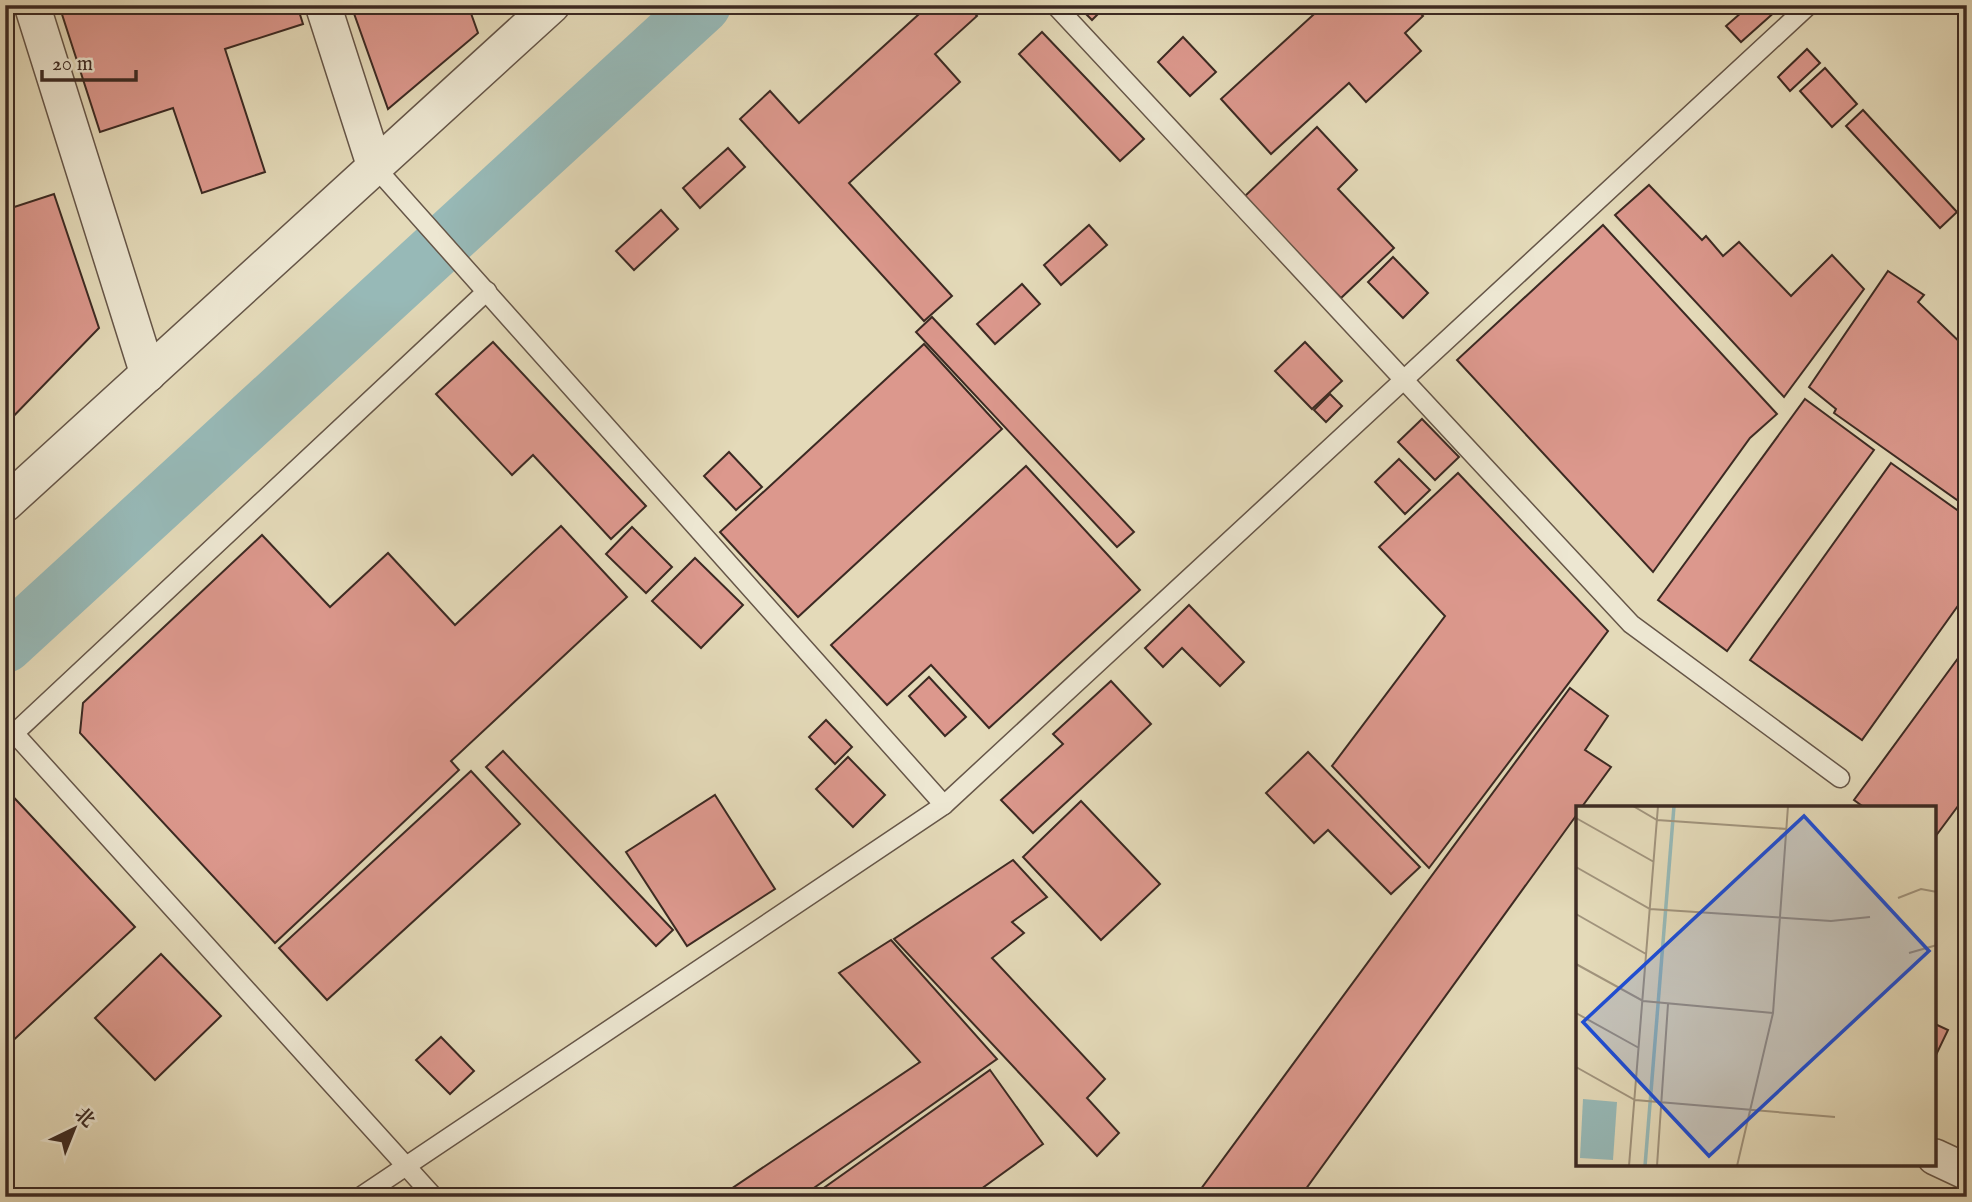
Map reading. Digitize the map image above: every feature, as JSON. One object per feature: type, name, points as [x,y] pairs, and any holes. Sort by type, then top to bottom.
[{"type":"street","points":[[32,5],[148,374]]},
{"type":"street","points":[[323,5],[375,167]]},
{"type":"street","points":[[5,504],[552,5]]},
{"type":"street","points":[[1937,1158],[1967,1172]]},
{"type":"lane","points":[[1055,5],[1631,624],[1840,778]]},
{"type":"lane","points":[[360,1197],[944,805],[1809,5]]},
{"type":"lane","points":[[375,167],[944,805]]},
{"type":"lane","points":[[434,1197],[8,733],[487,291]]},
{"type":"building","points":[[59,5],[297,5],[303,24],[225,49],[265,172],[202,193],[173,108],[100,132]]},
{"type":"building","points":[[351,5],[468,5],[478,33],[388,109]]},
{"type":"building","points":[[929,5],[968,5],[977,16],[935,54],[960,82],[849,183],[952,296],[924,321],[740,119],[770,91],[799,123]]},
{"type":"building","points":[[1077,5],[1107,5],[1092,20]]},
{"type":"building","points":[[1324,5],[1413,5],[1423,16],[1405,33],[1421,51],[1366,102],[1349,83],[1271,154],[1221,99]]},
{"type":"building","points":[[1750,5],[1772,5],[1777,10],[1741,42],[1726,26]]},
{"type":"building","points":[[1042,32],[1144,139],[1120,161],[1019,54]]},
{"type":"building","points":[[1183,37],[1216,72],[1190,96],[1158,62]]},
{"type":"building","points":[[1807,49],[1820,63],[1790,91],[1778,77]]},
{"type":"building","points":[[1825,68],[1857,104],[1832,127],[1800,91]]},
{"type":"building","points":[[1863,110],[1957,212],[1940,228],[1846,126]]},
{"type":"building","points":[[1317,127],[1357,170],[1338,189],[1394,248],[1341,298],[1244,197]]},
{"type":"building","points":[[728,148],[745,167],[700,208],[683,188]]},
{"type":"building","points":[[1649,185],[1702,240],[1706,236],[1723,256],[1739,242],[1791,296],[1832,255],[1864,289],[1784,397],[1615,215]]},
{"type":"building","points":[[54,194],[99,328],[5,425],[5,210]]},
{"type":"building","points":[[661,210],[678,229],[634,270],[616,251]]},
{"type":"building","points":[[1089,225],[1107,245],[1061,285],[1044,265]]},
{"type":"building","points":[[1603,225],[1777,414],[1750,438],[1653,572],[1457,360]]},
{"type":"building","points":[[1393,257],[1428,293],[1403,318],[1368,282]]},
{"type":"building","points":[[1888,271],[1924,295],[1918,302],[1967,349],[1967,507],[1834,413],[1836,409],[1809,387]]},
{"type":"building","points":[[1022,284],[1040,304],[995,344],[977,324]]},
{"type":"building","points":[[932,317],[1134,532],[1117,547],[916,332]]},
{"type":"building","points":[[493,342],[646,506],[611,539],[533,455],[512,475],[436,394]]},
{"type":"building","points":[[1305,342],[1342,381],[1312,409],[1275,371]]},
{"type":"building","points":[[924,344],[1002,429],[798,617],[720,532]]},
{"type":"building","points":[[1330,394],[1342,406],[1326,422],[1314,410]]},
{"type":"building","points":[[1805,399],[1874,450],[1727,651],[1658,600]]},
{"type":"building","points":[[1422,419],[1459,457],[1435,480],[1398,442]]},
{"type":"building","points":[[729,452],[762,487],[736,510],[704,476]]},
{"type":"building","points":[[1399,459],[1430,490],[1405,514],[1375,482]]},
{"type":"building","points":[[1891,463],[1967,517],[1967,593],[1862,740],[1750,660]]},
{"type":"building","points":[[1026,466],[1140,590],[989,728],[931,665],[887,705],[831,645]]},
{"type":"building","points":[[1458,473],[1608,631],[1429,868],[1332,766],[1445,616],[1379,547]]},
{"type":"building","points":[[561,526],[627,597],[451,761],[459,770],[275,943],[80,733],[83,703],[262,535],[330,607],[388,553],[455,625]]},
{"type":"building","points":[[632,527],[672,567],[646,593],[606,554]]},
{"type":"building","points":[[695,558],[743,605],[701,648],[652,601]]},
{"type":"building","points":[[1189,605],[1244,662],[1220,686],[1182,648],[1163,667],[1145,648]]},
{"type":"building","points":[[1967,646],[1967,794],[1937,834],[1937,806],[1862,806],[1854,800]]},
{"type":"building","points":[[929,677],[966,717],[945,736],[909,696]]},
{"type":"building","points":[[1111,681],[1151,724],[1033,833],[1001,800],[1063,744],[1053,734]]},
{"type":"building","points":[[1570,688],[1608,716],[1585,750],[1611,767],[1582,806],[1576,806],[1576,816],[1300,1197],[1195,1197]]},
{"type":"building","points":[[826,720],[852,747],[835,764],[809,737]]},
{"type":"building","points":[[503,751],[673,930],[656,946],[486,767]]},
{"type":"building","points":[[1308,752],[1420,867],[1391,894],[1328,830],[1314,843],[1266,793]]},
{"type":"building","points":[[848,757],[885,795],[853,827],[816,789]]},
{"type":"building","points":[[471,771],[520,824],[327,1000],[279,948]]},
{"type":"building","points":[[5,788],[135,927],[5,1048]]},
{"type":"building","points":[[715,795],[775,889],[687,946],[626,852]]},
{"type":"building","points":[[1081,801],[1160,884],[1101,940],[1023,857]]},
{"type":"building","points":[[1013,860],[1047,897],[1012,922],[1024,933],[992,958],[1105,1079],[1087,1098],[1119,1133],[1097,1156],[894,939]]},
{"type":"building","points":[[891,940],[997,1059],[801,1197],[719,1197],[920,1062],[839,973]]},
{"type":"building","points":[[161,954],[221,1016],[155,1080],[95,1018]]},
{"type":"building","points":[[1937,1025],[1948,1030],[1937,1053]]},
{"type":"building","points":[[441,1037],[474,1071],[450,1094],[416,1060]]},
{"type":"building","points":[[990,1070],[1043,1144],[970,1197],[811,1197]]},
{"type":"waterway","points":[[5,645],[703,5]]}]
